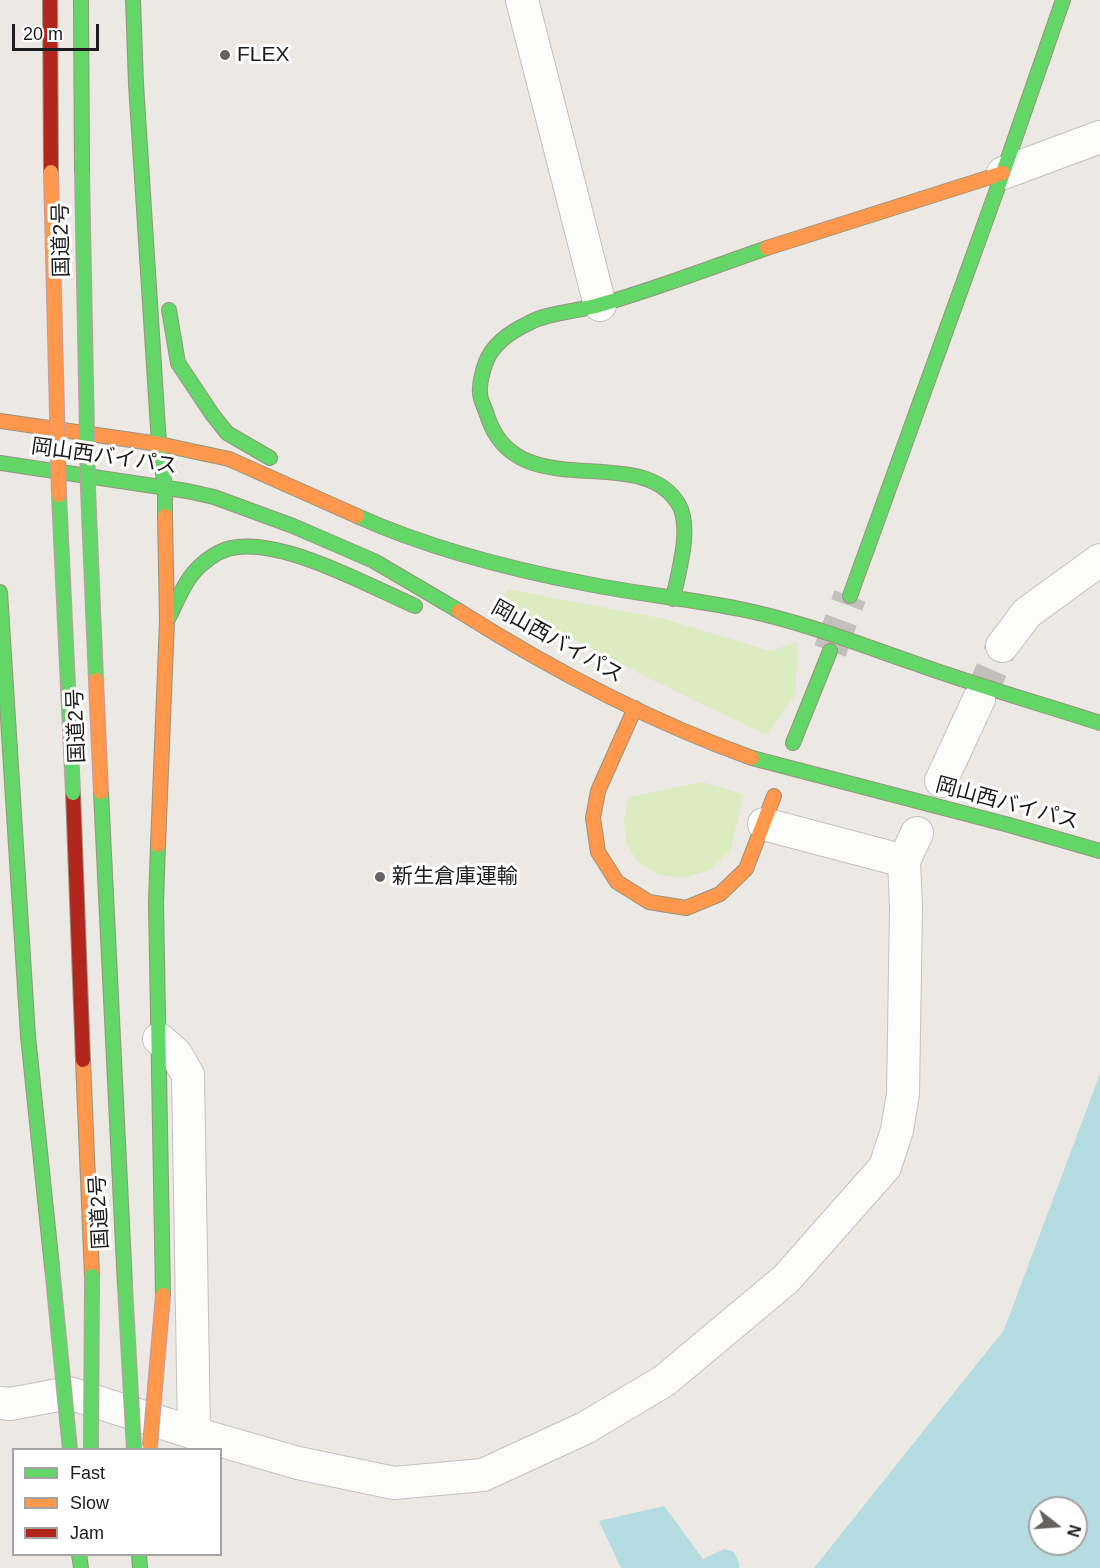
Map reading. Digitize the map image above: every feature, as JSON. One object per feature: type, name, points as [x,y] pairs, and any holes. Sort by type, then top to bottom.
[{"type":"main road","name":"国道2号","points":[[50,0],[51,172],[58,484],[92,1276],[91,1448]]},
{"type":"main road","name":"国道2号","points":[[81,0],[88,489],[100,792],[134,1448]]},
{"type":"main road","points":[[133,0],[136,84],[159,444],[165,488],[167,621],[156,903],[163,1295],[150,1448]]},
{"type":"main road","points":[[850,596],[1063,0]]},
{"type":"main road","points":[[136,84],[151,127],[155,161]]},
{"type":"main road","points":[[673,599],[685,522],[679,505],[664,488],[640,476],[549,468],[511,453],[491,428],[480,393],[486,361],[502,339],[531,321],[600,305],[779,244],[1003,173]]},
{"type":"main road","points":[[168,295],[178,363],[212,414],[226,433],[280,462]]},
{"type":"main road","name":"岡山西バイパス","points":[[0,421],[159,444],[229,459],[383,528],[501,566],[587,584],[740,609],[804,624],[916,664],[1100,723]]},
{"type":"main road","name":"岡山西バイパス","points":[[0,463],[214,497],[293,526],[374,561],[524,652],[635,708],[736,752],[767,763],[1009,825],[1100,851]]},
{"type":"main road","points":[[355,500],[383,528]]},
{"type":"main road","points":[[167,621],[194,571],[223,551],[240,546],[258,547],[300,556],[524,652]]},
{"type":"main road","points":[[0,592],[28,1036],[69,1448]]},
{"type":"main road","points":[[794,743],[830,651]]},
{"type":"main road","points":[[635,708],[598,791],[592,818],[598,852],[617,882],[649,902],[686,908],[720,894],[746,869],[769,810]]},
{"type":"street","points":[[522,0],[600,305]]},
{"type":"street","points":[[1003,173],[1100,138]]},
{"type":"street","points":[[1002,646],[1027,613],[1100,560]]},
{"type":"street","points":[[941,781],[979,699]]},
{"type":"street","points":[[0,1403],[10,1404],[69,1393],[298,1463],[394,1483],[483,1475],[585,1428],[664,1381],[786,1279],[885,1167],[897,1130],[903,1094],[906,908],[911,847],[769,810]]},
{"type":"street","points":[[159,1039],[176,1054],[188,1075],[194,1433]]},
{"type":"green space","points":[[507,589],[665,619],[770,651],[798,642],[795,696],[766,735],[646,677],[503,602]]},
{"type":"green space","points":[[702,782],[743,794],[731,850],[710,870],[683,878],[659,875],[638,862],[626,843],[624,820],[629,797]]},
{"type":"water","points":[[1100,1074],[1100,1568],[814,1568],[1004,1330]]},
{"type":"water","points":[[664,1506],[703,1559],[724,1549],[734,1552],[739,1568],[621,1568],[599,1521]]},
{"type":"tunnel","points":[[830,651],[850,596]]},
{"type":"tunnel","points":[[979,699],[1002,646]]},
{"type":"traffic: fast","points":[[81,0],[82,172]]},
{"type":"traffic: fast","points":[[133,0],[136,84],[159,444],[165,488],[165,516]]},
{"type":"traffic: fast","points":[[850,596],[1063,0]]},
{"type":"traffic: fast","points":[[82,172],[88,489],[96,680]]},
{"type":"traffic: fast","points":[[673,599],[684,538],[683,515],[679,505],[661,486],[637,476],[550,467],[524,459],[502,443],[487,415],[480,396],[485,365],[498,343],[516,330],[536,320],[620,299],[767,248]]},
{"type":"traffic: fast","points":[[169,310],[178,363],[212,414],[227,433],[270,458]]},
{"type":"traffic: fast","points":[[0,463],[214,497],[293,526],[374,561],[459,611]]},
{"type":"traffic: fast","points":[[59,495],[73,793]]},
{"type":"traffic: fast","points":[[357,516],[441,548],[499,565],[626,591],[721,605],[784,620],[1100,723]]},
{"type":"traffic: fast","points":[[168,619],[182,590],[195,571],[218,553],[238,547],[259,547],[304,558],[415,606]]},
{"type":"traffic: fast","points":[[0,592],[28,1036],[52,1267]]},
{"type":"traffic: fast","points":[[793,743],[830,651]]},
{"type":"traffic: fast","points":[[752,758],[1100,851]]},
{"type":"traffic: fast","points":[[101,792],[125,1286]]},
{"type":"traffic: fast","points":[[158,845],[156,903],[163,1295]]},
{"type":"traffic: fast","points":[[52,1267],[70,1448]]},
{"type":"traffic: fast","points":[[91,1448],[92,1276]]},
{"type":"traffic: fast","points":[[125,1286],[134,1448]]},
{"type":"traffic: fast","points":[[79,1556],[81,1568]]},
{"type":"traffic: fast","points":[[139,1556],[140,1568]]},
{"type":"traffic: slow","points":[[51,172],[59,495]]},
{"type":"traffic: slow","points":[[767,248],[1003,173]]},
{"type":"traffic: slow","points":[[0,421],[159,444],[229,459],[357,516]]},
{"type":"traffic: slow","points":[[158,845],[167,621],[165,516]]},
{"type":"traffic: slow","points":[[459,611],[529,653],[639,711],[752,758]]},
{"type":"traffic: slow","points":[[96,680],[101,792]]},
{"type":"traffic: slow","points":[[635,708],[598,791],[593,818],[598,852],[617,882],[649,902],[686,908],[720,894],[746,869],[774,796]]},
{"type":"traffic: slow","points":[[83,1060],[92,1276]]},
{"type":"traffic: slow","points":[[150,1446],[163,1295]]},
{"type":"traffic: jam","points":[[50,0],[51,172]]},
{"type":"traffic: jam","points":[[73,793],[83,1060]]},
{"type":"place","name":"FLEX","points":[[225,55]]},
{"type":"place","name":"新生倉庫運輸","points":[[380,877]]}]
